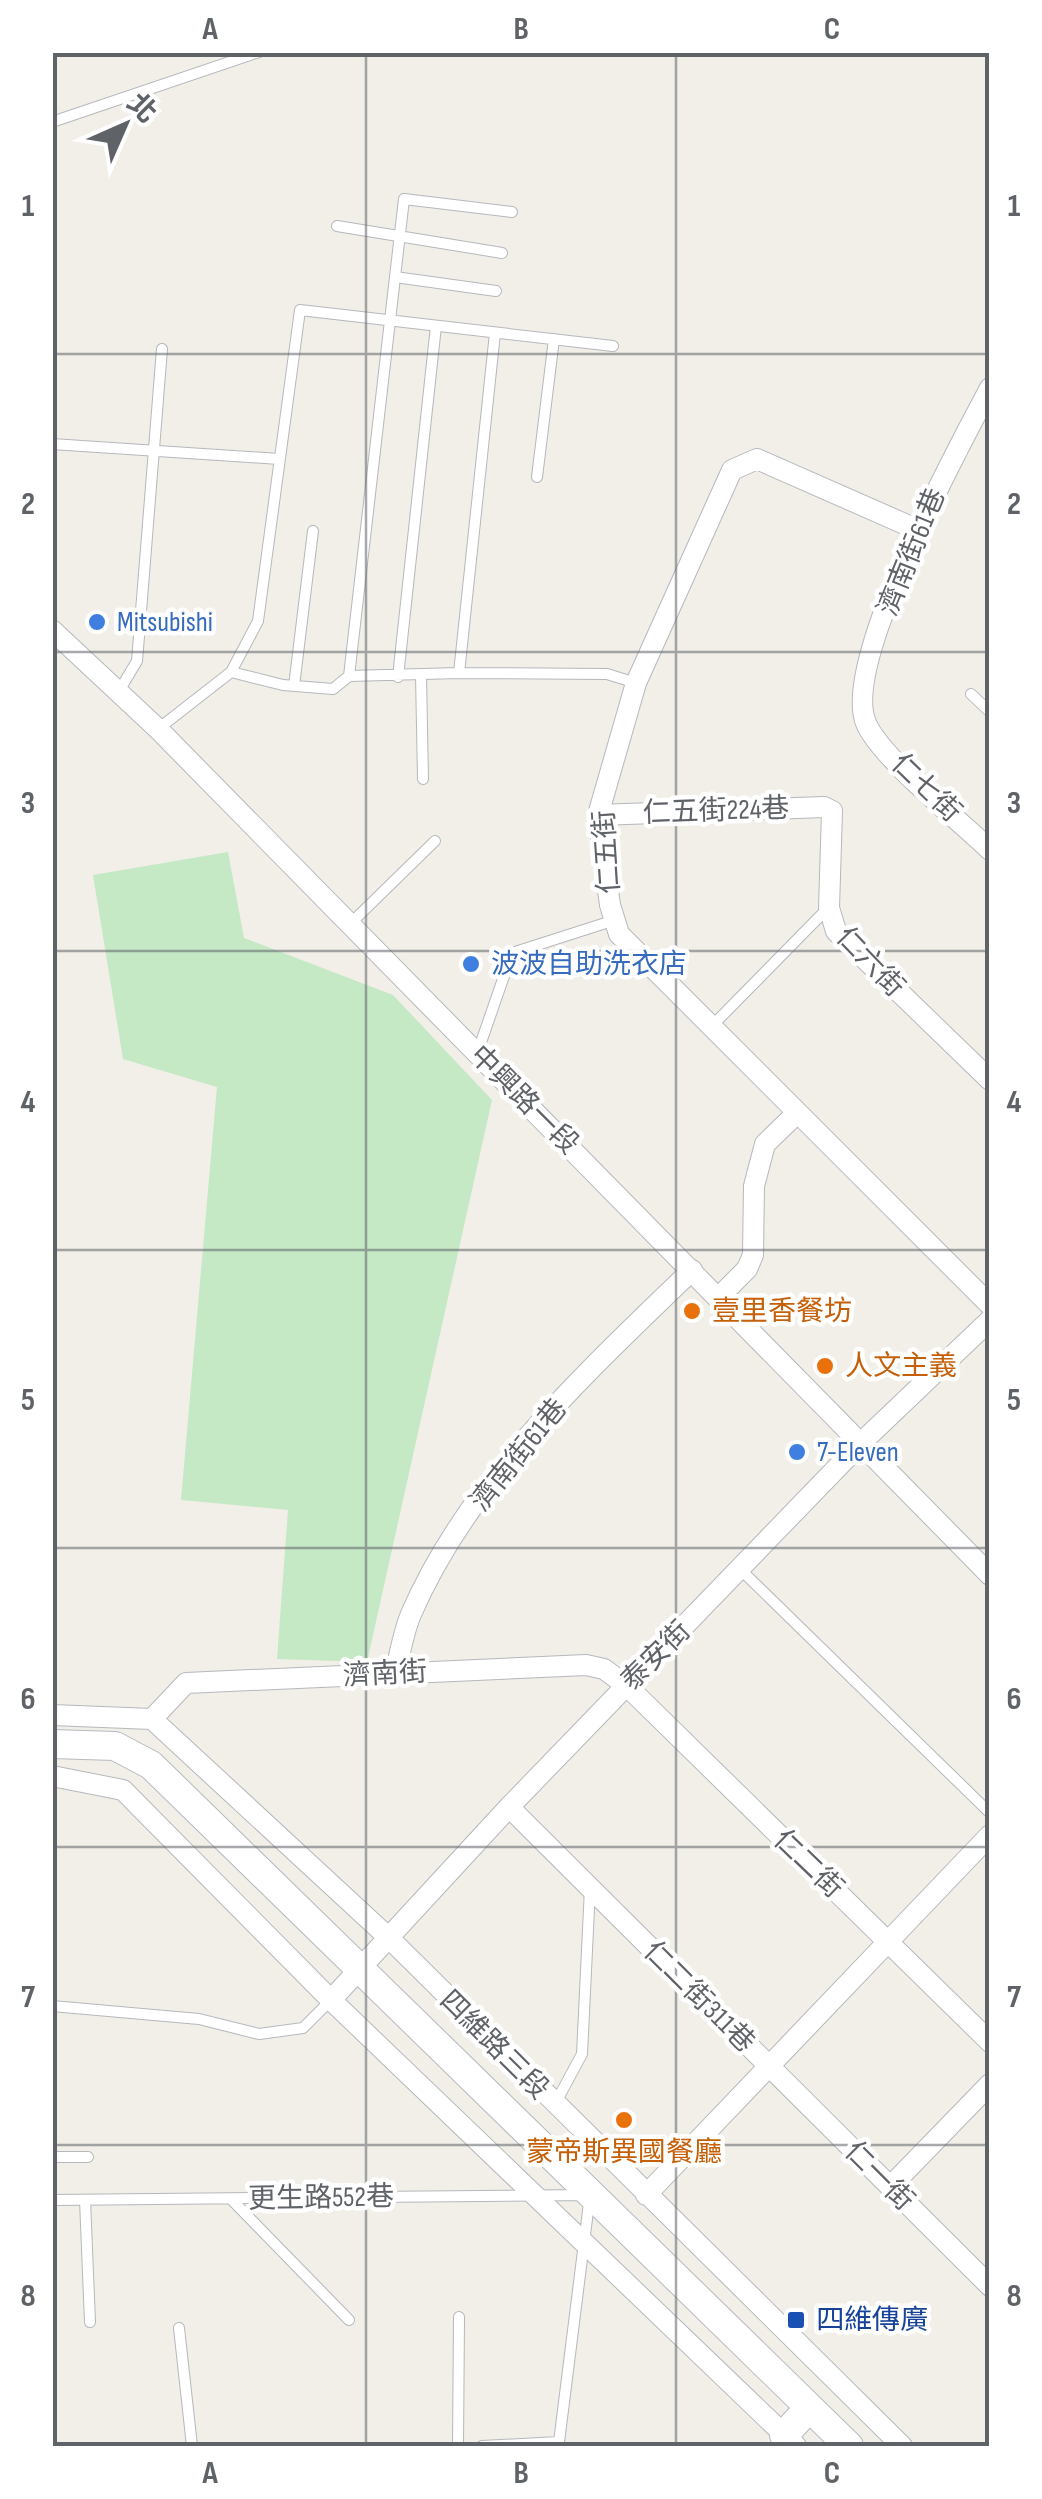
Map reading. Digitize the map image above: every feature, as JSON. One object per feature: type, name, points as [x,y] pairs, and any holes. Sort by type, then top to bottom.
[{"type":"street","name":"濟南街61巷","points":[[866,724],[862,700],[866,671],[916,529],[990,388]]},
{"type":"street","name":"仁五街","points":[[916,529],[756,460],[740,463],[732,470],[636,683],[598,815],[619,934],[650,970],[990,1306]]},
{"type":"street","name":"中興路一段","points":[[52,630],[158,729],[989,1572]]},
{"type":"street","name":"仁七街","points":[[866,724],[888,752],[990,850]]},
{"type":"street","name":"仁五街224巷","points":[[598,815],[824,807],[832,811]]},
{"type":"street","name":"仁六街","points":[[832,811],[829,908],[836,931],[990,1080]]},
{"type":"street","points":[[719,1297],[747,1269],[753,1255],[754,1186],[765,1144],[796,1114]]},
{"type":"street","name":"濟南街61巷","points":[[394,1674],[410,1616],[440,1559],[504,1467],[578,1381],[692,1270]]},
{"type":"street","name":"泰安街","points":[[331,2000],[508,1807],[862,1442],[990,1320]]},
{"type":"street","name":"濟南街","points":[[152,1719],[186,1683],[586,1665],[604,1669],[628,1686]]},
{"type":"street","name":"仁二街","points":[[628,1686],[990,2042]]},
{"type":"street","points":[[52,1715],[152,1719]]},
{"type":"street","name":"四維路三段","points":[[152,1719],[389,1938],[554,2106],[902,2446]]},
{"type":"street","name":"四維路三段","points":[[52,1744],[116,1746],[151,1765],[848,2446]]},
{"type":"street","points":[[52,1776],[123,1790],[331,2000],[790,2441],[810,2408]]},
{"type":"street","name":"仁二街311巷","points":[[508,1807],[768,2065],[990,1835]]},
{"type":"street","points":[[646,2195],[768,2065]]},
{"type":"street","name":"仁一街","points":[[768,2065],[990,2286]]},
{"type":"street","points":[[890,2187],[990,2084]]},
{"type":"lane","points":[[52,122],[260,52]]},
{"type":"lane","points":[[349,676],[404,198],[512,212]]},
{"type":"lane","points":[[337,226],[502,253]]},
{"type":"lane","points":[[395,277],[496,291]]},
{"type":"lane","points":[[158,729],[231,672],[258,621],[300,310],[613,346]]},
{"type":"lane","points":[[398,677],[436,326]]},
{"type":"lane","points":[[459,673],[495,333]]},
{"type":"lane","points":[[537,477],[554,339]]},
{"type":"lane","points":[[119,691],[137,662],[157,451],[162,350]]},
{"type":"lane","points":[[52,444],[279,459]]},
{"type":"lane","points":[[294,686],[314,531]]},
{"type":"lane","points":[[231,672],[294,686],[332,689],[349,676],[459,673],[607,674],[636,683]]},
{"type":"lane","points":[[422,675],[423,779]]},
{"type":"lane","points":[[970,694],[990,712]]},
{"type":"lane","points":[[350,924],[435,840]]},
{"type":"lane","points":[[709,1029],[829,908]]},
{"type":"lane","points":[[477,1052],[512,953],[615,920]]},
{"type":"lane","points":[[741,1570],[990,1813]]},
{"type":"lane","points":[[554,2106],[582,2054],[590,1888]]},
{"type":"lane","points":[[52,2006],[200,2019],[259,2034],[303,2028],[331,2000]]},
{"type":"lane","points":[[52,2157],[88,2157]]},
{"type":"lane","points":[[482,2446],[559,2442],[590,2195]]},
{"type":"lane","name":"更生路552巷","points":[[52,2200],[590,2195]]},
{"type":"lane","points":[[232,2198],[349,2320]]},
{"type":"lane","points":[[85,2200],[90,2322]]},
{"type":"lane","points":[[458,2446],[459,2317]]},
{"type":"lane","points":[[180,2328],[192,2446]]},
{"type":"green space","points":[[228,852],[244,938],[393,995],[492,1100],[367,1662],[277,1659],[288,1510],[181,1500],[217,1087],[123,1059],[93,875]]},
{"type":"place","name":"Mitsubishi","points":[[97,622]]},
{"type":"place","name":"波波自助洗衣店","points":[[471,964]]},
{"type":"place","name":"壹里香餐坊","points":[[692,1311]]},
{"type":"place","name":"人文主義","points":[[825,1366]]},
{"type":"place","name":"7-Eleven","points":[[797,1452]]},
{"type":"place","name":"蒙帝斯異國餐廳","points":[[624,2120]]},
{"type":"place","name":"四維傳廣","points":[[796,2320]]}]
